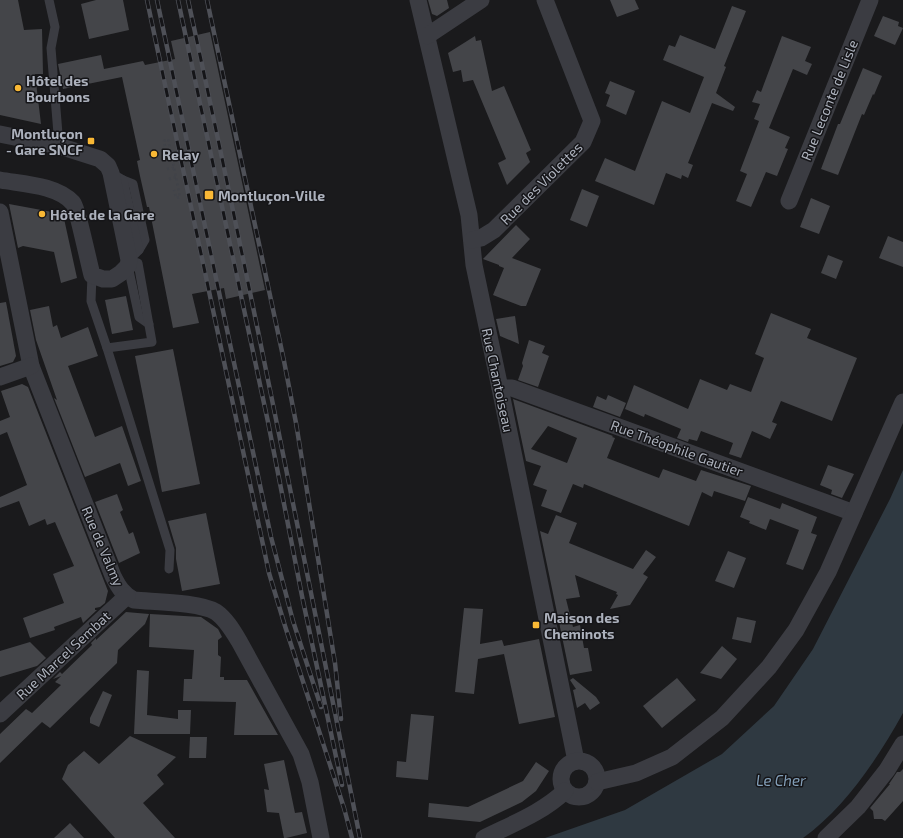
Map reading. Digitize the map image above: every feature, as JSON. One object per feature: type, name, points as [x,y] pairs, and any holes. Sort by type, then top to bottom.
[{"type":"street","name":"Rue Chantoiseau","points":[[418,0],[469,215],[474,265],[576,761]]},
{"type":"street","points":[[427,36],[481,0]]},
{"type":"street","name":"Rue des Violettes","points":[[472,240],[481,238],[494,230],[572,153],[583,142],[592,121],[545,0]]},
{"type":"street","name":"Rue Leconte de Lisle","points":[[788,201],[870,0]]},
{"type":"street","points":[[0,134],[59,146],[100,159],[108,166],[117,176],[132,259],[121,273],[112,279],[103,279],[92,275],[74,204],[63,194],[52,189],[0,180]]},
{"type":"street","name":"Rue de Valmy","points":[[0,212],[31,366],[119,588],[127,596],[134,600],[202,607],[216,612],[223,618],[237,637],[301,754],[310,782],[321,838]]},
{"type":"street","points":[[0,377],[31,366]]},
{"type":"street","name":"Rue Théophile Gautier","points":[[500,388],[512,388],[854,513]]},
{"type":"street","points":[[597,782],[636,773],[672,757],[722,718],[769,667],[796,630],[828,572],[903,402]]},
{"type":"street","name":"Rue Marcel Sembat","points":[[0,714],[127,596]]},
{"type":"street","points":[[826,838],[858,807],[887,770],[903,744]]},
{"type":"street","points":[[576,761],[587,763],[591,766],[597,776],[597,782],[592,792],[581,797],[575,797],[565,791],[561,781],[563,771],[570,763],[576,761]]},
{"type":"street","points":[[484,838],[540,811],[555,801],[565,791]]},
{"type":"lane","points":[[49,0],[55,27],[51,48],[59,146]]},
{"type":"lane","points":[[107,348],[152,342],[149,324],[139,317],[132,259]]},
{"type":"lane","points":[[92,275],[91,301],[170,550],[169,569]]},
{"type":"path","points":[[165,146],[164,141],[168,140],[180,197],[176,198],[174,190]]},
{"type":"path","points":[[167,169],[174,168]]},
{"type":"path","points":[[169,179],[176,177]]},
{"type":"water","name":"Le Cher","points":[[903,470],[903,713],[883,747],[859,781],[833,812],[803,838],[545,838],[625,810],[722,754],[774,706],[813,649],[890,499]]},
{"type":"building","points":[[0,0],[18,0],[24,30],[42,29],[43,74],[35,74],[41,124],[0,115]]},
{"type":"building","points":[[96,0],[123,0],[129,30],[89,39],[81,4]]},
{"type":"building","points":[[428,0],[447,0],[449,8],[437,16],[432,14]]},
{"type":"building","points":[[610,0],[635,0],[639,9],[617,17]]},
{"type":"building","points":[[732,6],[746,11],[724,66],[726,67],[716,93],[735,107],[733,111],[712,103],[688,163],[693,165],[688,178],[682,175],[681,179],[666,173],[654,205],[595,181],[605,158],[635,171],[662,101],[690,113],[704,77],[663,60],[669,45],[675,47],[680,35],[715,49]]},
{"type":"building","points":[[883,16],[899,22],[898,26],[903,28],[895,45],[874,36]]},
{"type":"building","points":[[210,32],[265,290],[226,299],[224,288],[192,294],[199,323],[173,328],[149,207],[147,207],[140,176],[137,161],[140,160],[122,77],[63,89],[58,64],[101,55],[104,69],[143,61],[145,65],[175,59],[171,41]]},
{"type":"building","points":[[475,36],[476,41],[481,40],[492,91],[504,86],[531,150],[526,153],[530,162],[507,185],[498,163],[506,159],[473,80],[463,82],[461,70],[453,72],[448,53]]},
{"type":"building","points":[[782,36],[811,47],[805,61],[812,64],[807,75],[793,69],[769,128],[790,137],[785,148],[788,149],[777,176],[766,172],[751,207],[736,201],[747,174],[740,171],[759,121],[754,119],[760,104],[752,102],[757,90],[761,92]]},
{"type":"building","points":[[863,68],[882,76],[864,115],[862,114],[838,175],[821,169],[838,124],[840,124]]},
{"type":"building","points":[[610,81],[635,91],[626,115],[606,106],[610,95],[605,93]]},
{"type":"building","points":[[582,189],[599,196],[587,227],[570,220]]},
{"type":"building","points":[[811,198],[830,206],[819,234],[800,227]]},
{"type":"building","points":[[9,204],[63,214],[77,278],[61,283],[54,252],[23,246],[18,248]]},
{"type":"building","points":[[516,225],[530,239],[512,258],[541,269],[526,306],[521,306],[493,295],[504,268],[483,259]]},
{"type":"building","points":[[888,236],[903,242],[903,267],[879,258]]},
{"type":"building","points":[[828,255],[843,261],[836,279],[821,273]]},
{"type":"building","points":[[126,296],[133,330],[112,334],[105,300]]},
{"type":"building","points":[[6,302],[16,356],[13,362],[0,366],[0,303]]},
{"type":"building","points":[[49,306],[53,327],[57,325],[61,338],[88,327],[98,356],[68,366],[95,437],[122,426],[141,481],[128,486],[120,463],[85,477],[54,398],[57,400],[36,340],[30,310]]},
{"type":"building","points":[[771,313],[811,329],[807,338],[857,358],[832,421],[781,401],[772,422],[777,424],[770,439],[752,431],[741,458],[729,454],[733,443],[701,431],[697,441],[689,439],[688,442],[677,438],[681,429],[645,414],[644,417],[625,409],[634,385],[688,409],[700,379],[727,390],[730,384],[751,392],[764,358],[755,354]]},
{"type":"building","points":[[515,316],[519,344],[500,336],[496,319]]},
{"type":"building","points":[[529,340],[545,346],[542,353],[549,356],[538,387],[518,380]]},
{"type":"building","points":[[173,349],[200,484],[162,492],[135,356]]},
{"type":"building","points":[[22,384],[28,387],[108,591],[105,603],[100,607],[95,608],[95,610],[97,610],[83,623],[81,617],[54,627],[55,630],[30,638],[23,618],[64,603],[53,574],[74,566],[55,522],[47,525],[45,519],[29,526],[19,501],[0,508],[0,497],[27,485],[7,432],[0,435],[0,421],[10,417],[1,391]]},
{"type":"building","points":[[608,395],[626,403],[620,417],[593,407],[597,396],[606,400]]},
{"type":"building","points":[[513,399],[613,436],[612,437],[615,438],[607,458],[659,478],[663,469],[696,481],[701,470],[751,486],[745,501],[714,491],[712,497],[702,492],[689,526],[584,484],[583,488],[573,484],[561,513],[541,506],[547,490],[533,485],[541,466],[526,461]],"holes":[[[548,426],[577,438],[567,463],[531,449]]]},
{"type":"building","points":[[828,465],[854,474],[842,498],[831,494],[832,490],[820,485]]},
{"type":"building","points":[[117,494],[123,510],[120,512],[129,534],[133,532],[140,553],[119,563],[95,502]]},
{"type":"building","points":[[748,497],[780,509],[782,503],[817,517],[811,533],[817,535],[803,570],[786,564],[799,530],[770,519],[766,530],[749,523],[750,521],[740,517]]},
{"type":"building","points":[[206,513],[220,584],[182,591],[176,559],[176,548],[168,521]]},
{"type":"building","points":[[556,515],[577,523],[569,543],[633,569],[646,550],[656,557],[643,574],[648,577],[630,605],[610,609],[618,595],[616,594],[617,592],[575,575],[580,597],[566,599],[573,627],[580,625],[584,648],[588,648],[592,671],[570,675],[540,531],[548,534]]},
{"type":"building","points":[[728,551],[746,558],[734,588],[715,581]]},
{"type":"building","points":[[464,608],[483,609],[480,644],[502,640],[504,646],[539,639],[555,717],[519,724],[504,654],[478,659],[474,694],[455,692]]},
{"type":"building","points":[[126,612],[149,614],[145,624],[118,650],[117,663],[50,728],[42,722],[0,763],[0,734],[26,709],[32,713],[61,685],[55,682],[61,676],[53,679],[60,672],[62,674],[92,645],[91,643],[96,638],[96,640]]},
{"type":"building","points":[[150,614],[201,617],[218,629],[222,637],[218,640],[218,655],[221,657],[220,677],[224,677],[224,680],[247,680],[278,735],[234,735],[236,702],[183,701],[184,679],[192,679],[194,650],[149,647]]},
{"type":"building","points":[[737,617],[756,621],[751,643],[732,639]]},
{"type":"building","points":[[30,642],[46,658],[37,666],[0,677],[0,651]]},
{"type":"building","points":[[722,646],[737,659],[721,679],[700,673]]},
{"type":"building","points":[[137,670],[149,671],[147,715],[178,719],[178,710],[191,710],[190,734],[134,734]]},
{"type":"building","points":[[573,678],[596,697],[600,703],[590,710],[585,703],[577,708],[573,690],[576,689],[570,680]]},
{"type":"building","points":[[677,678],[696,700],[662,728],[643,706]]},
{"type":"building","points":[[103,691],[112,695],[99,727],[90,723],[90,718]]},
{"type":"building","points":[[411,714],[434,716],[428,780],[396,777],[397,761],[406,762]]},
{"type":"building","points":[[130,736],[176,757],[157,775],[164,784],[143,803],[175,838],[115,838],[62,779],[68,765],[84,751],[99,764]]},
{"type":"building","points":[[190,737],[207,737],[206,758],[189,758]]},
{"type":"building","points":[[284,760],[295,813],[302,812],[307,833],[286,838],[284,838],[279,813],[267,812],[264,789],[269,790],[264,764]]},
{"type":"building","points":[[536,762],[549,771],[536,791],[522,802],[480,822],[428,817],[429,803],[468,807],[523,781]]},
{"type":"building","points":[[903,769],[903,801],[885,821],[882,819],[874,819],[873,811],[870,808],[890,784],[897,772],[900,772]]},
{"type":"building","points":[[70,823],[84,838],[54,838]]},
{"type":"railway","points":[[147,0],[269,573],[344,808],[352,838]]},
{"type":"railway","points":[[157,0],[271,537],[293,621],[321,707]]},
{"type":"railway","points":[[178,0],[268,422],[302,596],[342,785]]},
{"type":"railway","points":[[188,0],[297,523],[360,838]]},
{"type":"railway","points":[[207,0],[296,423],[335,663],[341,719]]},
{"type":"place","name":"Hôtel des Bourbons","points":[[18,88]]},
{"type":"place","name":"Montluçon - Gare SNCF","points":[[91,141]]},
{"type":"place","name":"Relay","points":[[154,154]]},
{"type":"place","name":"Montluçon-Ville","points":[[209,195]]},
{"type":"place","name":"Hôtel de la Gare","points":[[42,214]]},
{"type":"place","name":"Maison des Cheminots","points":[[536,625]]}]
